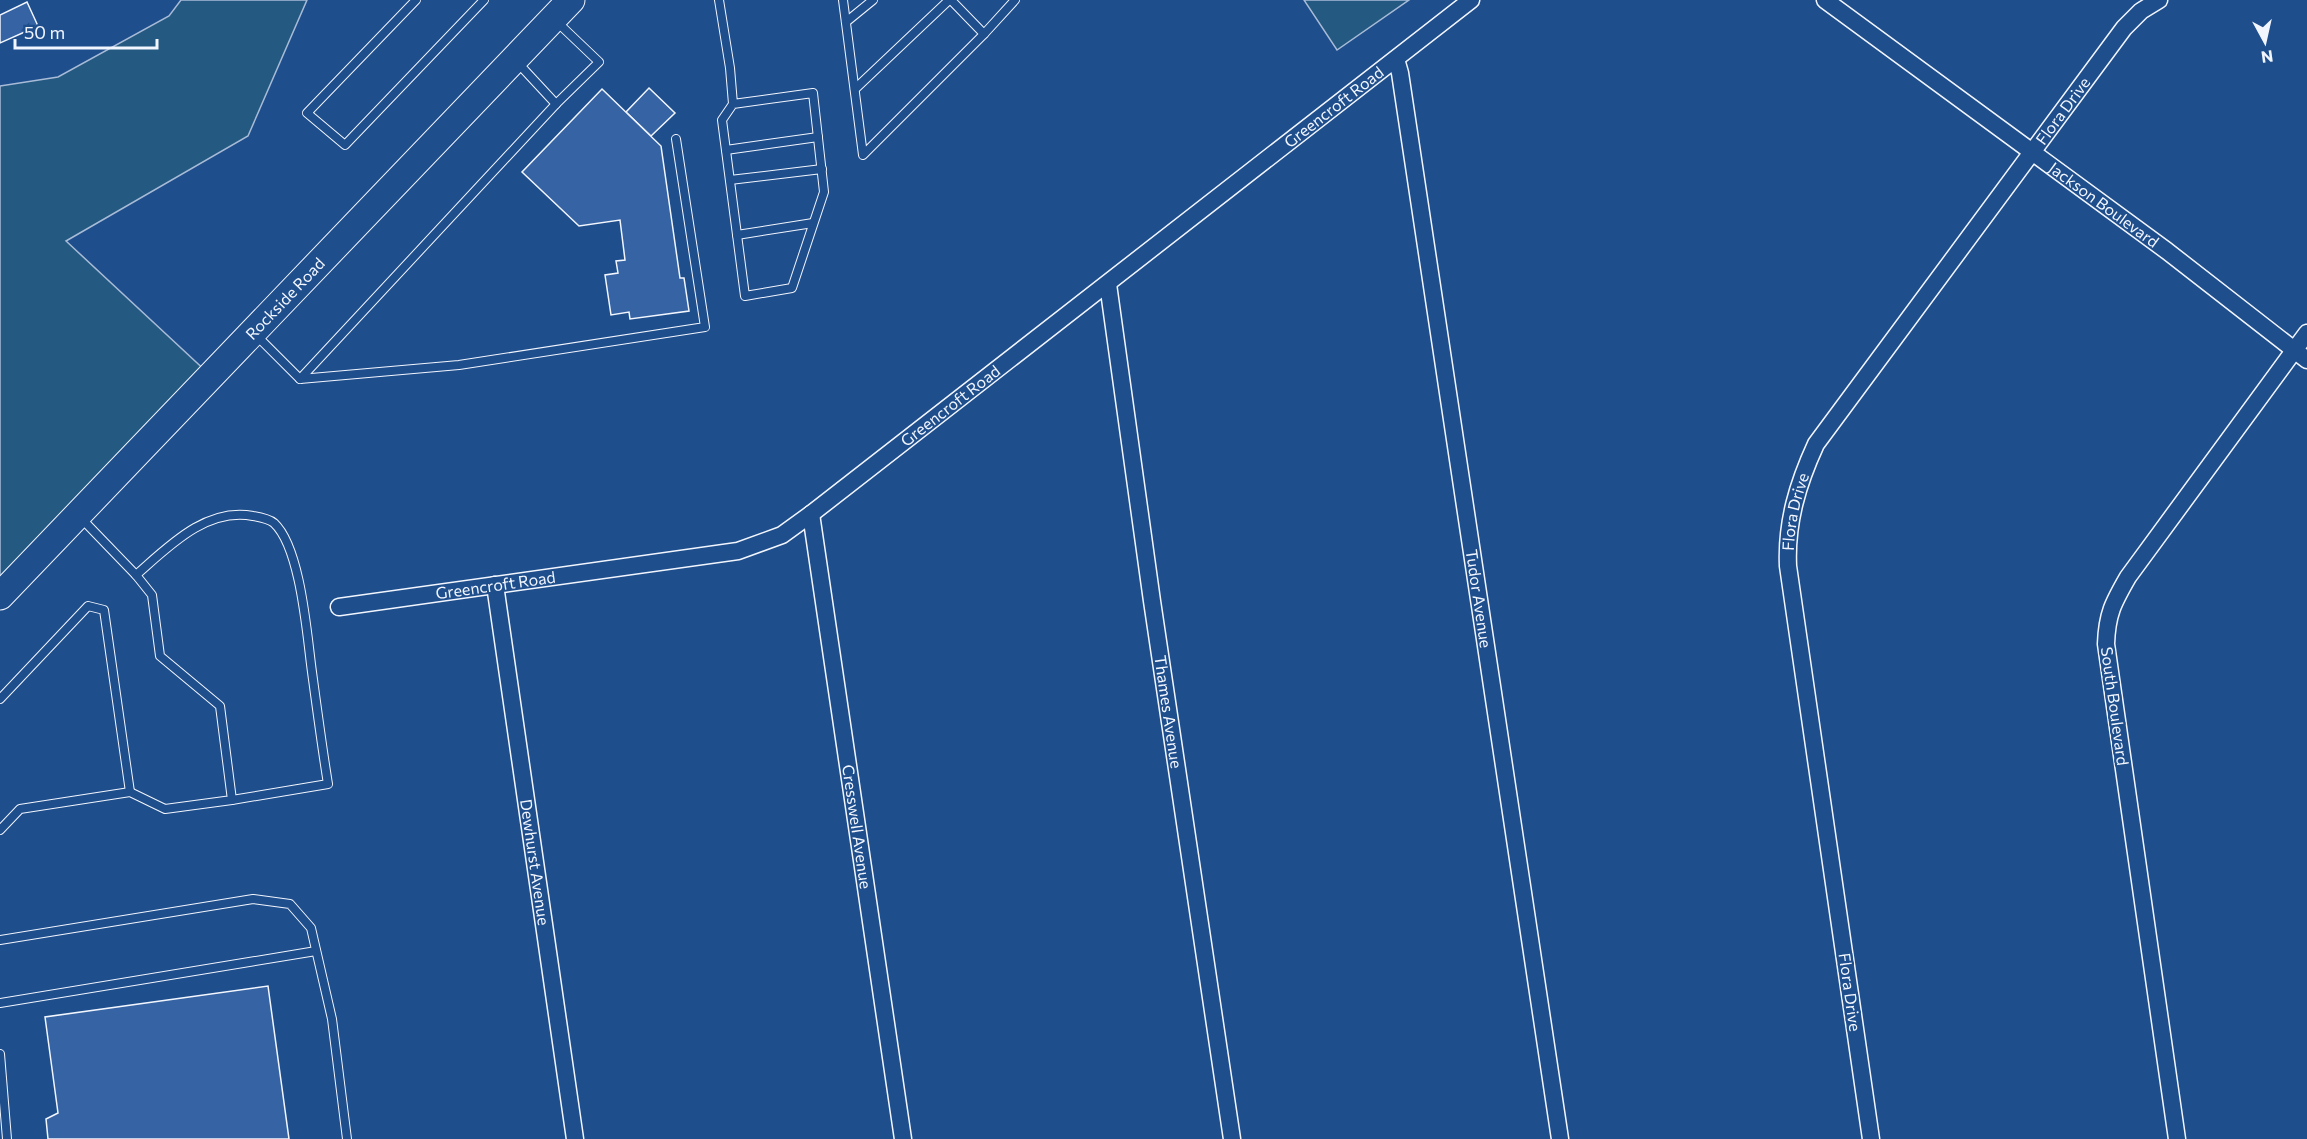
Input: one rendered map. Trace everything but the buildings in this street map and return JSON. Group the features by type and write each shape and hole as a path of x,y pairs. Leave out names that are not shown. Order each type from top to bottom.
{"main road":[{"name":"Rockside Road","path":"0,596 562,9"}],"street":[{"name":"Greencroft Road","path":"339,607 738,551 782,535 1472,0"},
{"name":"Jackson Boulevard","path":"1825,0 2030,153 2167,251 2301,355"},
{"name":"Flora Drive","path":"1871,1139 1788,566 1790,521 1802,474 1816,444 2124,28 2142,11 2159,0"},
{"name":"Tudor Avenue","path":"1395,59 1400,73 1560,1139"},
{"name":"Thames Avenue","path":"1108,284 1152,601 1232,1139"},
{"name":"South Boulevard","path":"2177,1139 2106,644 2107,620 2114,601 2128,577 2301,355 2307,333"},
{"name":"Cresswell Avenue","path":"811,514 903,1139"},
{"name":"Dewhurst Avenue","path":"495,585 575,1139"}],"lane":[{"path":"416,0 307,113 345,145 484,0"},
{"path":"719,0 730,68 733,104 722,120 745,297 792,288 824,192 813,93 733,104"},
{"path":"843,0 863,155 1015,0"},
{"path":"846,22 873,0"},
{"path":"855,89 950,0 984,34"},
{"path":"300,379 556,104 599,62 562,9"},
{"path":"514,60 556,104"},
{"path":"726,150 818,137"},
{"path":"300,379 459,365 705,327 676,139"},
{"path":"730,180 822,169"},
{"path":"737,235 813,223"},
{"path":"252,331 300,379"},
{"path":"77,514 136,575 152,595 160,656 220,705 232,800"},
{"path":"0,830 20,809 130,792 165,809 328,784 300,588 285,541 274,523 244,514 222,516 183,534 136,575"},
{"path":"0,699 88,606 104,610 130,792"},
{"path":"0,940 253,898 290,904 311,928 332,1019 347,1139"},
{"path":"0,1003 316,951"},
{"path":"0,1054 8,1139"}],"shaded area":[{"path":"181,0 307,0 248,136 66,241 210,375 0,585 0,86 58,77 169,16"},
{"path":"1304,0 1409,0 1337,50"}]}
